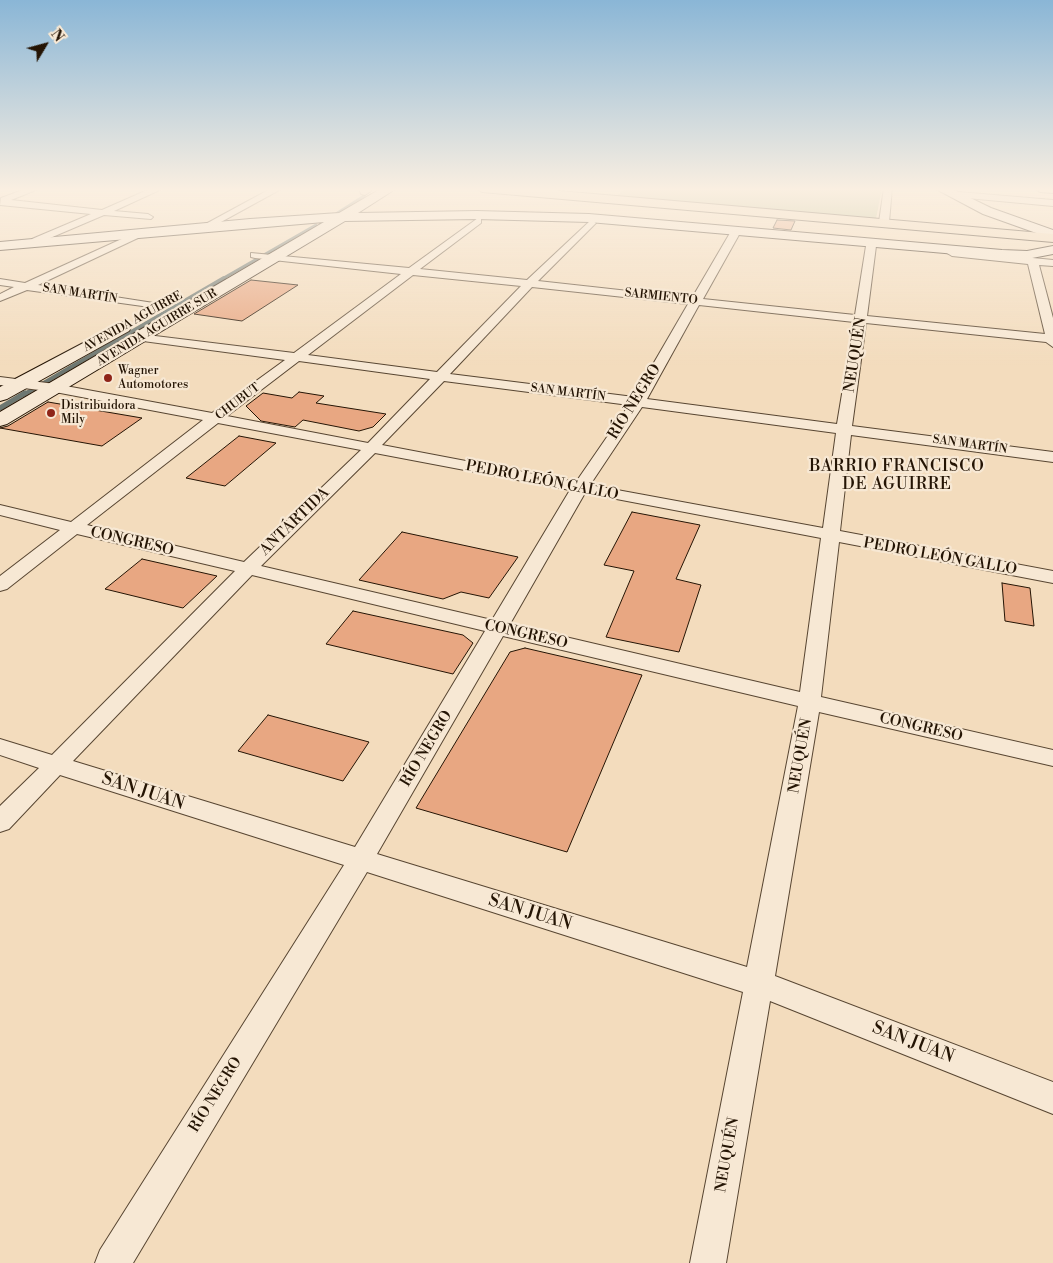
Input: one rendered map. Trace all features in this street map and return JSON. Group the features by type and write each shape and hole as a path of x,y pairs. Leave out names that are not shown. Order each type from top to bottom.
{"main road":[{"path":"0,250 28,247"},
{"name":"AVENIDA AGUIRRE","path":"26,383 160,307 265,256 277,247"},
{"name":"AVENIDA AGUIRRE SUR","path":"0,420 53,387 143,337 265,256 283,247"},
{"path":"929,247 1027,255 1053,250"},
{"path":"0,395 26,383"}],"street":[{"path":"0,298 111,247"},
{"name":"CHUBUT","path":"0,585 215,418 443,247"},
{"name":"ANTÁRTIDA","path":"0,822 247,569 442,376 567,247"},
{"name":"RÍO NEGRO","path":"113,1263 360,861 580,488 638,402 727,247"},
{"name":"NEUQUÉN","path":"708,1263 810,702 844,428 871,247"},
{"path":"881,247 1053,263"},
{"name":"SARMIENTO","path":"265,256 861,318 1053,340"},
{"path":"1033,261 1053,340"},
{"name":"SAN MARTÍN","path":"0,282 160,307"},
{"name":"SAN MARTÍN","path":"143,337 1053,457"},
{"name":"PEDRO LEÓN GALLO","path":"0,374 26,383"},
{"name":"PEDRO LEÓN GALLO","path":"0,381 53,387 1053,578"},
{"name":"CONGRESO","path":"0,510 1053,758"},
{"name":"SAN JUAN","path":"0,747 360,861 760,984 1053,1098"}],"building":[{"path":"251,280 298,285 242,321 194,314"},
{"path":"299,392 324,396 316,403 386,414 373,427 359,431 303,420 295,427 261,421 246,406 263,393 292,398"},
{"path":"48,402 142,418 102,446 0,428 8,426"},
{"path":"239,436 276,443 225,486 186,478"},
{"path":"632,512 700,525 676,579 701,585 679,652 606,637 634,571 604,565"},
{"path":"402,532 518,557 489,598 461,592 443,599 359,580"},
{"path":"142,559 217,576 183,608 105,589"},
{"path":"1002,583 1030,588 1034,626 1005,621"},
{"path":"353,611 463,635 473,643 453,674 326,644"},
{"path":"525,648 642,675 567,852 416,808 510,652"},
{"path":"268,715 369,742 343,781 238,751"}],"waterway":[{"path":"222,279 278,247"},
{"path":"23,395 224,278"},
{"path":"0,408 25,393"}],"place":[{"name":"Wagner Automotores","path":"108,378"},
{"name":"Distribuidora Mily","path":"51,413"}],"district":[{"name":"BARRIO FRANCISCO DE AGUIRRE","path":"897,476"}]}
